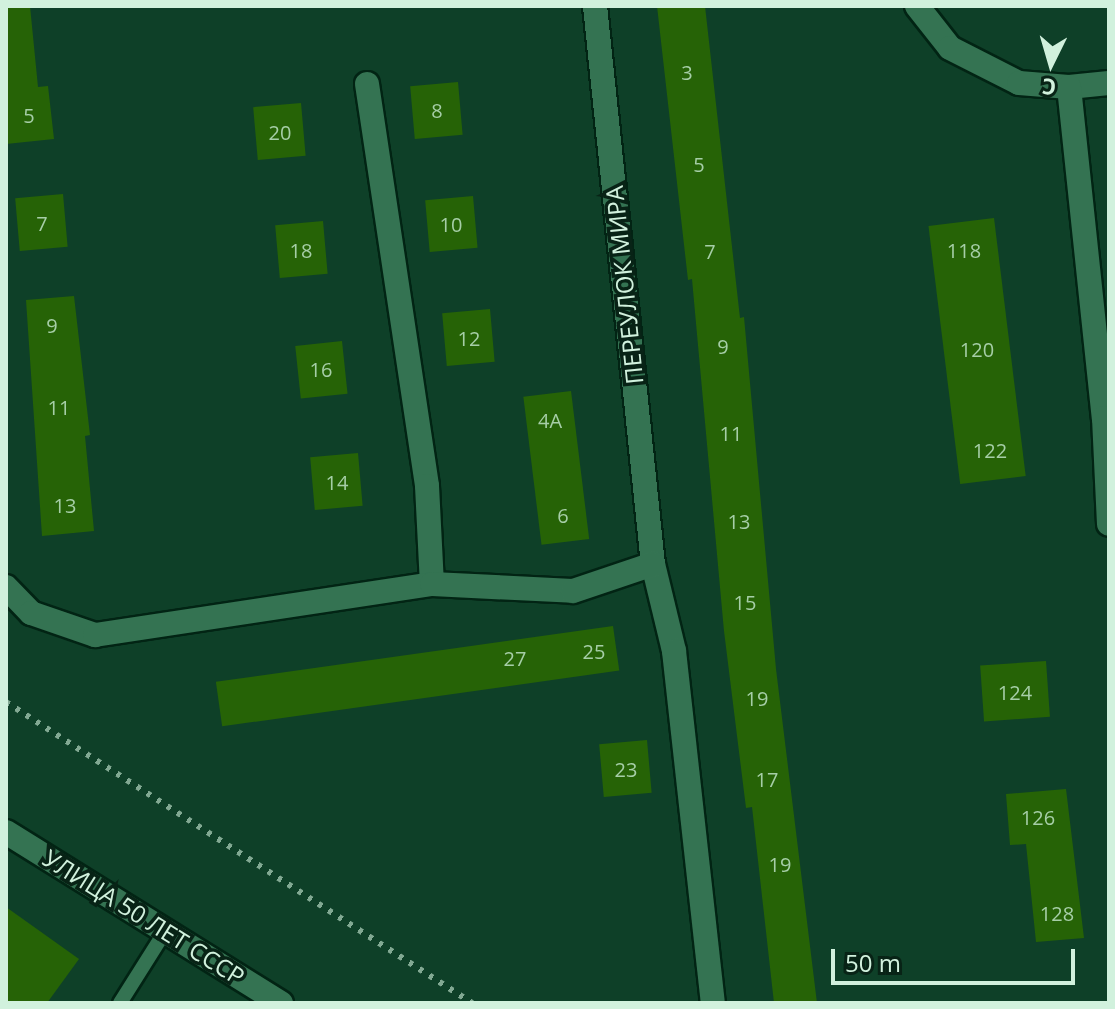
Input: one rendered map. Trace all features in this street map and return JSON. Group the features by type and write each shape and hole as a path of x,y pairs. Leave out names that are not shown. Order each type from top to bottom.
{"street":[{"name":"ПЕРЕУЛОК МИРА","path":"595,6 653,564 674,651 713,1003"},
{"path":"917,6 950,48 1019,83 1069,87 1109,83"},
{"path":"367,84 427,486 432,584"},
{"path":"1069,87 1104,418 1109,524"},
{"path":"6,587 31,613 95,635 432,584 573,591 653,564"},
{"name":"УЛИЦА 50 ЛЕТ СССР","path":"6,832 281,1003"}],"lane":[{"path":"120,1003 166,930"}],"building":[{"path":"6,6 30,6 38,87 48,86 54,139 6,144"},
{"path":"657,6 705,6 740,318 744,317 776,669 817,1003 774,1003 752,807 746,808 724,631 692,279 688,280"},
{"path":"458,82 463,135 415,139 410,86"},
{"path":"301,103 306,156 258,160 253,107"},
{"path":"63,194 68,247 20,251 15,198"},
{"path":"473,196 478,248 430,252 425,200"},
{"path":"994,218 1026,476 960,484 928,226"},
{"path":"323,221 328,274 280,278 275,225"},
{"path":"74,296 90,435 85,436 94,531 42,536 26,300"},
{"path":"490,309 495,362 447,366 442,313"},
{"path":"342,341 348,394 301,399 295,346"},
{"path":"571,391 589,539 542,545 523,397"},
{"path":"358,453 363,506 315,510 310,457"},
{"path":"613,626 619,671 222,726 216,682"},
{"path":"1046,661 1050,717 984,721 980,666"},
{"path":"647,740 652,793 604,797 599,744"},
{"path":"1066,789 1084,938 1036,942 1026,844 1010,845 1006,794"},
{"path":"6,907 79,959 47,1003 6,1003"}],"railway":[{"path":"6,702 472,1003"}]}
